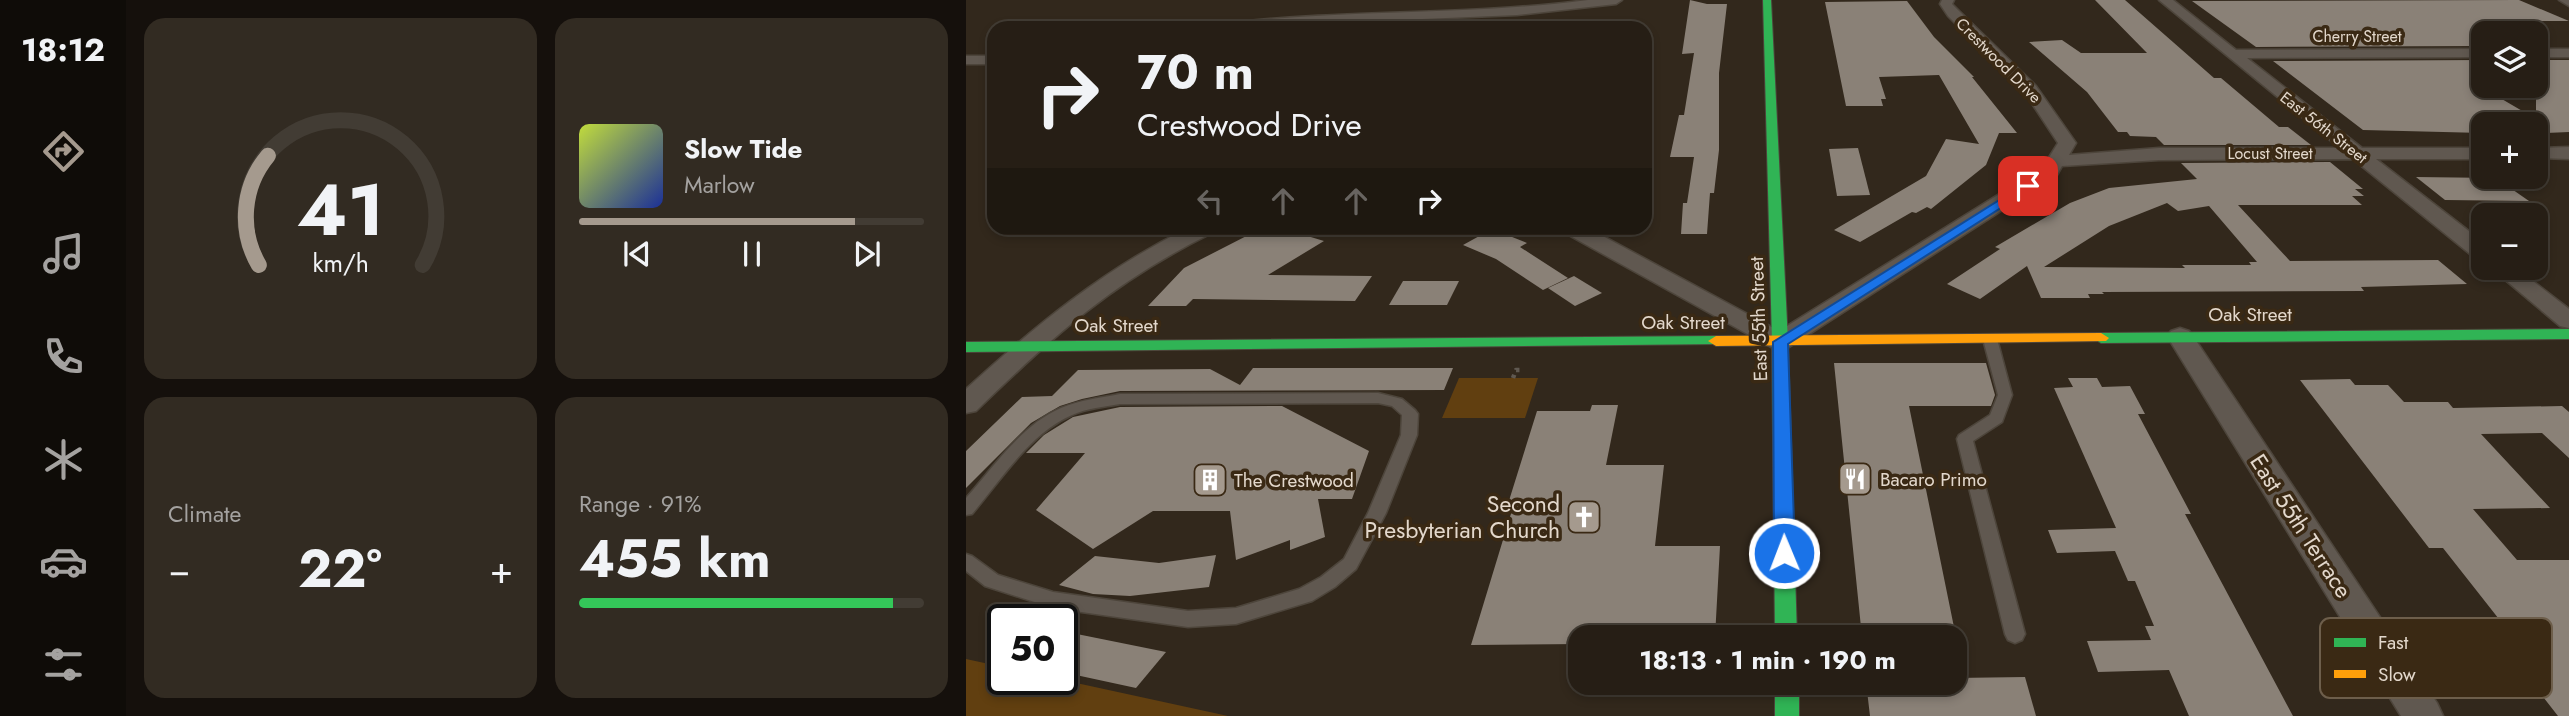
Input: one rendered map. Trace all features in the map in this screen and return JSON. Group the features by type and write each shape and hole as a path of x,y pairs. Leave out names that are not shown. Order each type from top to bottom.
{"street":[{"path":"1420,0 1434,21"},
{"path":"1285,21 1322,17 1516,12 1616,0"},
{"name":"East 55th Street","path":"1767,0 1780,342 1786,625"},
{"name":"Crestwood Drive","path":"1948,0 1946,4 1953,13 2005,62 2043,104 2063,135"},
{"name":"East 56th Street","path":"2165,0 2471,243"},
{"path":"1488,21 1516,12"},
{"name":"Cherry Street","path":"2232,54 2471,53"},
{"path":"2548,53 2569,53"},
{"path":"966,60 987,60"},
{"path":"1586,235 1780,342 2050,171 2067,143 2063,135"},
{"path":"2063,135 2084,146 2120,156"},
{"name":"Locust Street","path":"2057,162 2120,156 2471,153"},
{"path":"2548,153 2569,153"},
{"path":"966,404 1095,291 1155,253 1190,235"},
{"path":"2517,280 2569,321"},
{"name":"Oak Street","path":"966,347 2569,334"},
{"name":"East 55th Terrace","path":"2180,336 2360,618"},
{"path":"1787,695 1787,716"},
{"name":"East 55th Terrace","path":"2411,698 2423,716"}],"lane":[{"path":"1990,339 2005,395 1997,418 1965,439 2015,634"},
{"path":"966,509 1039,430 1058,416 1079,407 1120,399 1378,398 1397,402 1410,414 1409,435 1377,513 1350,564 1328,582 1305,595 1236,616 1188,619 1053,600 992,581 966,561"}],"path":[{"path":"1513,378 1516,370 1520,370"}],"shaded area":[{"path":"1459,378 1538,378 1525,418 1442,418"},
{"path":"966,659 987,664 987,695 1078,695 1078,683 1228,716 966,716"}],"building":[{"path":"1690,0 1707,4 1727,4 1719,73 1719,150 1714,193 1710,193 1707,234 1681,234 1683,203 1687,203 1694,157 1670,157 1679,115 1684,115 1694,53 1682,54"},
{"path":"2095,0 2125,0 2214,78 2221,78 2279,127 2288,127 2311,145 2164,145 2156,137 2130,136 2127,132 2118,132 2087,92 2029,42 2062,40 2081,53 2147,53"},
{"path":"2519,0 2569,21 2471,21 2471,46 2256,47 2192,1"},
{"path":"1907,1 1934,37 1974,77 2017,133 1999,133 1986,165 1931,209 1927,207 1916,213 1912,212 1860,242 1834,230 1926,176 1946,139 1979,144 1939,75 1879,77 1886,99 1881,99 1883,106 1846,106 1825,2"},
{"path":"2471,60 2471,98 2500,98 2524,112 2471,112 2471,133 2363,130 2273,61"},
{"path":"2548,60 2569,60 2569,132 2548,133 2548,112 2536,112 2536,98 2548,98"},
{"path":"1858,148 1870,195 1837,196 1829,149"},
{"path":"2330,162 2363,189 2355,189 2364,196 2352,196 2362,205 2238,205 2290,261 2438,260 2467,284 2361,287 2364,291 2102,292 2104,294 2088,294 2090,298 2041,298 2027,266 1980,299 1947,284 2000,249 1995,247 2070,203 2109,188 2197,179 2181,163","holes":["2167,203 2178,211 2209,206 2257,262 2249,262 2251,265 2182,265 2185,268 2044,267 2109,226"]},
{"path":"2416,177 2471,178 2471,189 2512,189 2529,201 2445,200"},
{"path":"1248,235 1304,235 1324,241 1268,275 1372,276 1355,301 1193,299 1186,306 1148,306 1184,268"},
{"path":"1481,235 1507,235 1527,243 1520,247 1568,278 1543,290 1496,259 1463,245"},
{"path":"1574,276 1602,293 1575,306 1548,288"},
{"path":"1403,281 1459,281 1447,305 1389,305"},
{"path":"1834,363 1986,363 1995,395 1991,406 1909,406 1954,625 1861,625"},
{"path":"1253,368 1453,368 1444,390 1120,391 1082,399 1060,406 1031,423 966,488 966,451 1022,397 1052,396 1078,370 1210,369 1240,385"},
{"path":"2068,378 2097,378 2102,387 2130,386 2145,414 2138,414 2191,514 2185,514 2293,716 2189,716 2169,670 2098,672 2087,641 2151,640 2145,626 2154,626 2135,581 2128,581 2115,551 2057,553 2048,530 2116,528 2054,388 2073,387"},
{"path":"2350,379 2355,385 2388,385 2404,402 2448,402 2453,408 2562,406 2569,412 2569,458 2542,433 2481,434 2550,508 2473,509 2517,560 2569,560 2569,716 2558,716 2544,698 2552,698 2552,618 2498,618 2443,548 2429,548 2300,380"},
{"name":"Second Presbyterian Church","path":"1592,405 1618,405 1606,465 1664,465 1655,546 1720,546 1716,625 1568,625 1568,644 1471,645 1513,507 1507,507 1537,411 1590,411"},
{"name":"The Crestwood","path":"1282,406 1369,451 1352,499 1318,499 1325,537 1290,550 1290,540 1236,560 1230,511 1153,511 1093,549 1036,510 1085,453 1026,453 1044,435 1073,417 1120,407"},
{"path":"1216,555 1209,587 1130,596 1093,594 1059,585 1095,556 1159,563"},
{"path":"1078,634 1166,652 1136,688 1078,675"},
{"path":"2025,677 2036,716 1870,716 1868,695 1967,695 1967,678"}],"traffic: fast":[{"path":"1767,0 1780,342 1786,625"},
{"path":"2101,338 2569,334"},
{"path":"966,347 1716,341"},
{"path":"1787,695 1787,716"}],"traffic: slow":[{"path":"1716,341 2101,338"}],"place":[{"name":"Bacaro Primo","path":"1855,479"},
{"name":"The Crestwood","path":"1210,480"},
{"name":"Second Presbyterian Church","path":"1584,517"}],"route":[{"path":"1784,553 1780,342 2028,186"}]}
